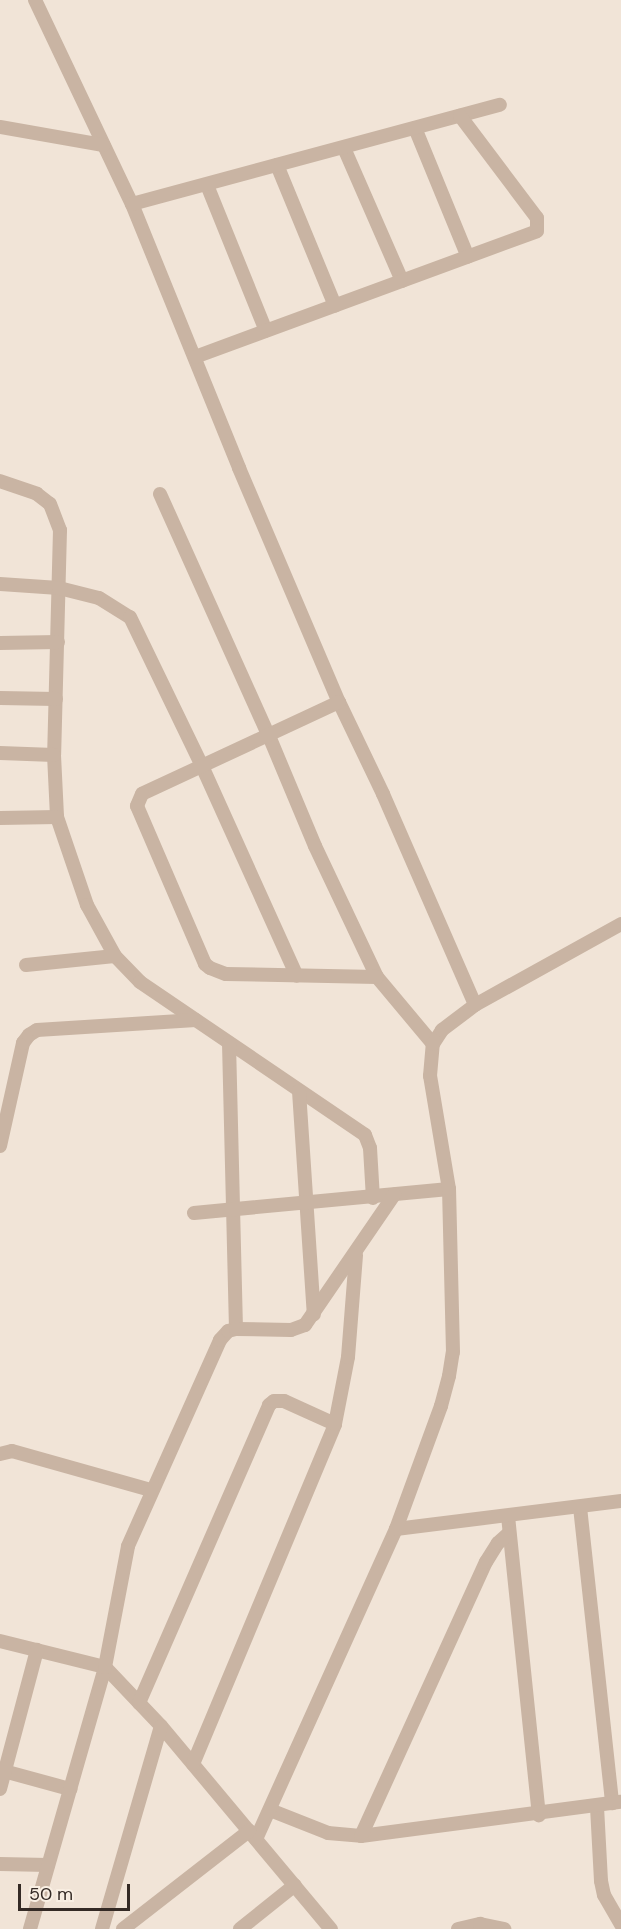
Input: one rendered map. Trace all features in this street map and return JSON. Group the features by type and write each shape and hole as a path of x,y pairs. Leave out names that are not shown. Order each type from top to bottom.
{"street":[{"path":"35,0 132,204 339,702 383,794 475,1005"},
{"path":"132,204 500,105"},
{"path":"195,357 534,233 539,223 460,116"},
{"path":"0,127 103,145"},
{"path":"415,128 468,257"},
{"path":"344,148 402,282"},
{"path":"277,165 335,306"},
{"path":"207,185 266,331"},
{"path":"0,481 36,494 50,504 60,530 54,755 57,816 87,905 115,956 140,982 365,1135 370,1148 374,1198"},
{"path":"160,494 269,736 315,846 377,976 433,1044"},
{"path":"0,584 59,588 99,598 122,610 136,625 297,976"},
{"path":"0,644 58,642"},
{"path":"0,698 56,699"},
{"path":"339,702 142,794 137,806 205,964 226,974 377,976"},
{"path":"0,753 54,755"},
{"path":"0,818 57,816"},
{"path":"123,1929 253,1835 270,1810 396,1529 441,1406 453,1352 444,1189 430,1076 433,1044 442,1030 475,1005 621,924"},
{"path":"26,965 115,956"},
{"path":"0,1146 23,1043 29,1035 37,1030 196,1020"},
{"path":"229,1043 236,1329"},
{"path":"299,1091 314,1314"},
{"path":"194,1214 374,1198 444,1189"},
{"path":"30,1929 105,1667 128,1546 151,1490 220,1340 228,1331 236,1329 297,1330 305,1325 393,1196"},
{"path":"193,1764 335,1424 348,1357 356,1253"},
{"path":"139,1703 269,1405 274,1401 284,1401 335,1424"},
{"path":"0,1454 12,1451 151,1490"},
{"path":"396,1529 621,1501"},
{"path":"270,1810 328,1833 362,1836 539,1815 617,1803 580,1507"},
{"path":"508,1516 539,1815"},
{"path":"362,1836 486,1562 498,1543 510,1533"},
{"path":"0,1641 105,1667 161,1726 331,1929"},
{"path":"0,1789 2,1771 37,1650"},
{"path":"102,1929 161,1726"},
{"path":"2,1771 70,1789"},
{"path":"597,1807 601,1881 604,1895 621,1924"},
{"path":"0,1863 48,1865"},
{"path":"240,1929 295,1885"},
{"path":"458,1929 480,1924 504,1929"}]}
